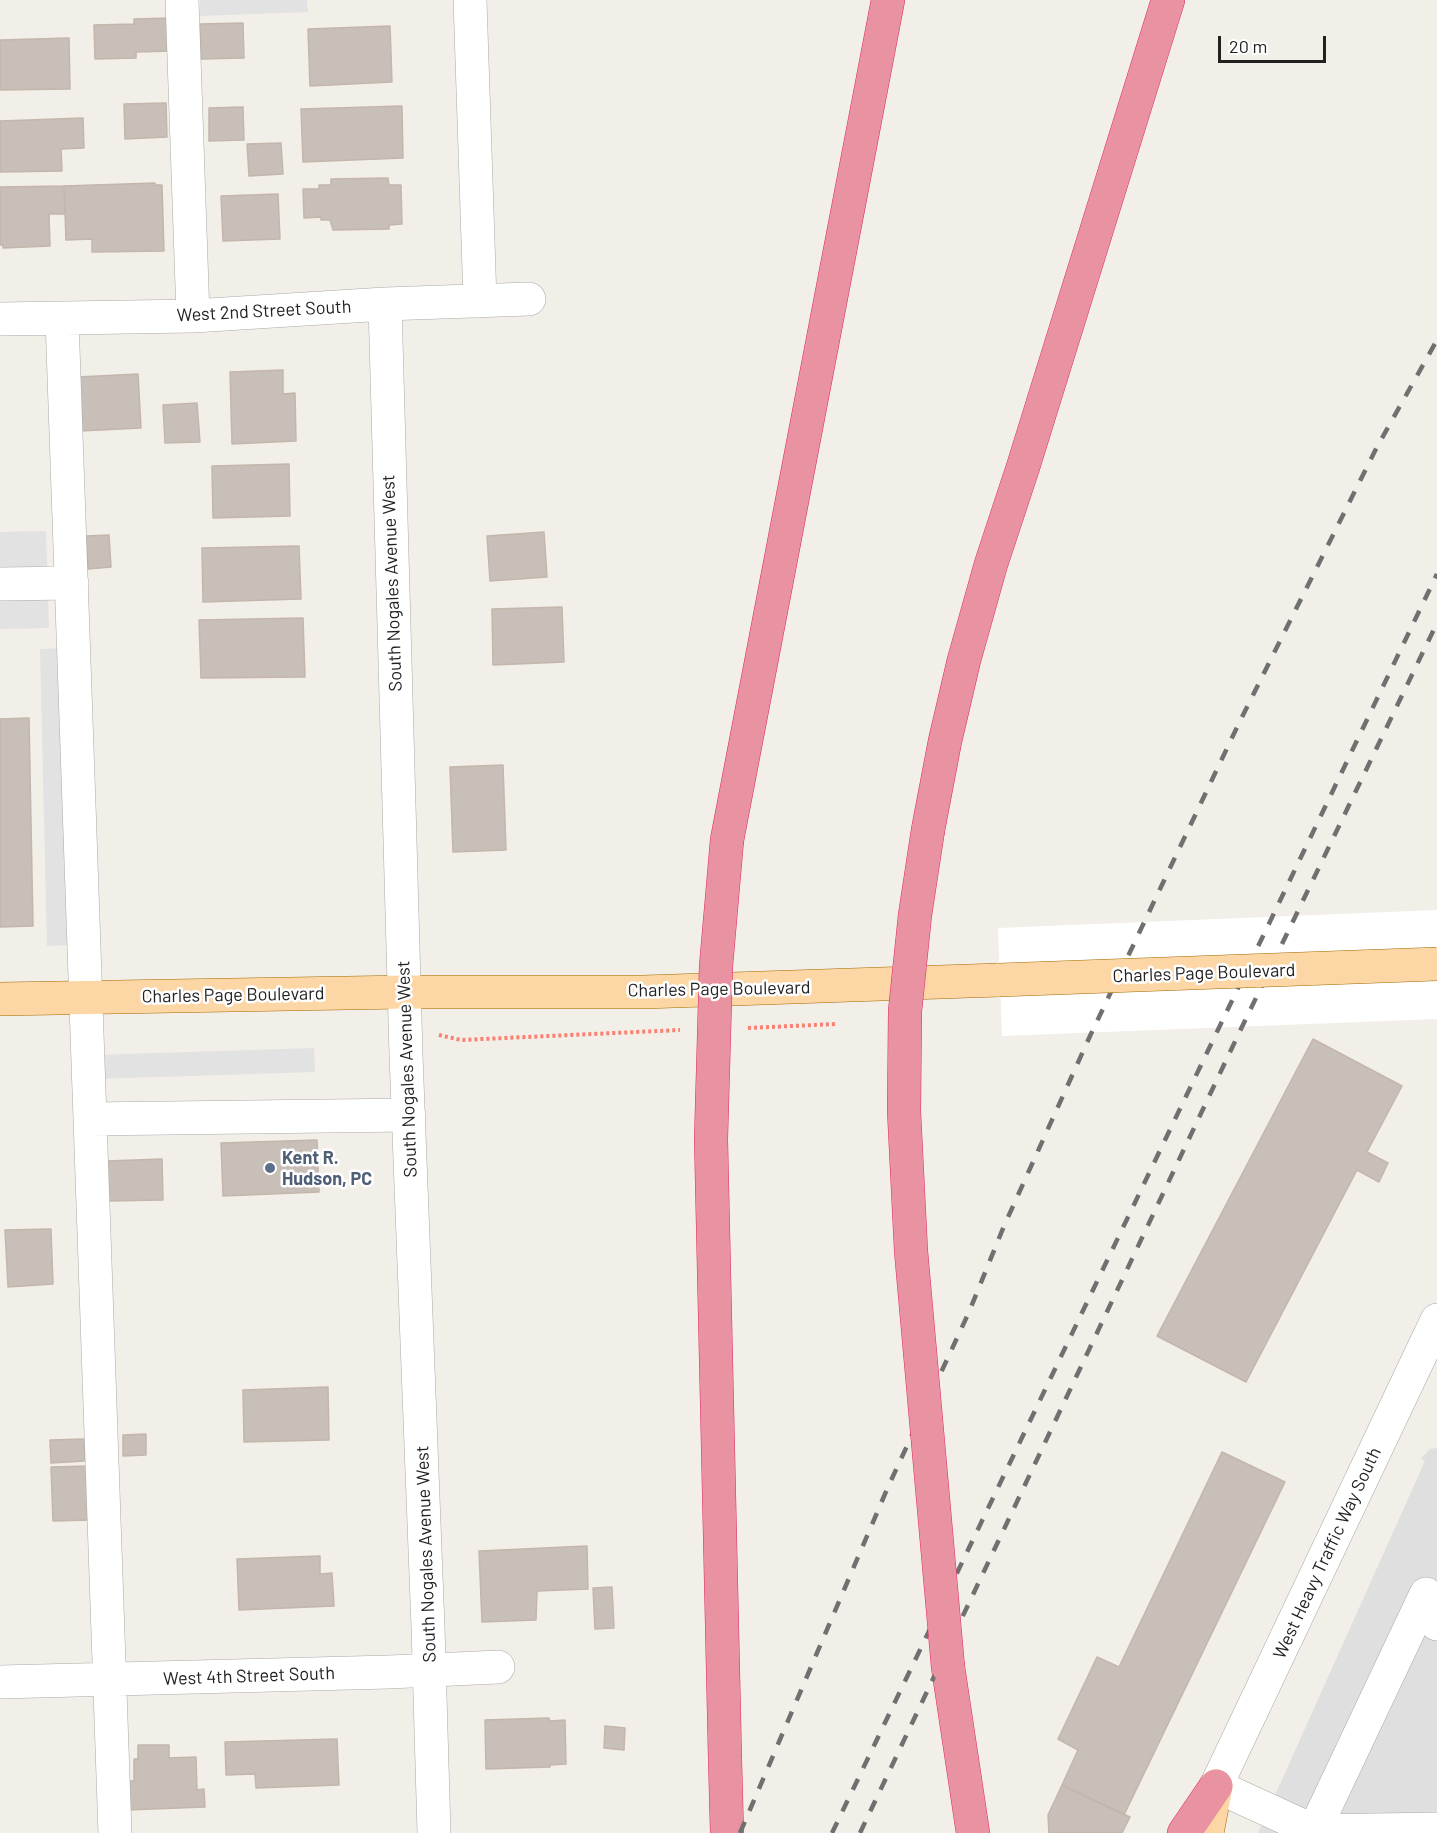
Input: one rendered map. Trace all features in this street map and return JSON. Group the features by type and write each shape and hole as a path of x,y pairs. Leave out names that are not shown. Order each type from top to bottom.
{"highway":[{"path":"727,1833 711,1139 716,966 727,840 888,0"},
{"path":"962,1833 912,1263 904,1111 905,1011 915,915 945,741 964,660 991,564 1168,0"},
{"path":"948,1667 974,1833"},
{"path":"1184,1833 1216,1786"}],"main road":[{"name":"Charles Page Boulevard","path":"0,999 405,992 645,992 1437,964"},
{"path":"1207,1833 1216,1786"}],"street":[{"path":"182,0 194,316"},
{"path":"470,0 480,301"},
{"name":"West 2nd Street South","path":"0,319 194,316 385,304 529,299"},
{"name":"South Nogales Avenue West","path":"385,304 405,992 434,1833"},
{"path":"62,319 115,1833"},
{"path":"0,584 72,582"},
{"path":"90,1119 409,1115"},
{"name":"West Heavy Traffic Way South","path":"1216,1786 1437,1320"},
{"path":"1314,1831 1426,1594 1437,1624"},
{"name":"West 4th Street South","path":"0,1682 498,1667"},
{"path":"1216,1786 1314,1831 1437,1829"}],"shaded area":[{"path":"200,0 307,0 308,12 200,16"},
{"path":"46,531 49,628 0,629 0,532"},
{"path":"65,648 72,945 47,946 40,649"},
{"path":"314,1048 315,1072 95,1079 94,1055"},
{"path":"1437,1448 1437,1833 1258,1833 1425,1461 1421,1458 1430,1449"}],"pier":[{"path":"1437,910 1437,1019 1002,1036 998,928"}],"building":[{"path":"171,18 172,51 136,52 136,58 95,59 94,25 134,24 134,19"},
{"path":"243,23 244,58 201,59 200,24"},
{"path":"390,26 392,82 310,86 308,29"},
{"path":"69,38 70,89 0,90 0,40"},
{"path":"166,103 167,137 125,139 124,104"},
{"path":"402,106 403,158 303,162 301,109"},
{"path":"243,107 244,140 209,141 209,108"},
{"path":"83,118 84,148 61,149 62,171 0,172 0,121"},
{"path":"281,143 283,174 249,176 247,144"},
{"path":"388,178 389,185 401,185 402,224 389,225 389,229 333,230 330,220 321,220 321,217 304,218 303,189 319,189 319,185 331,185 331,179"},
{"path":"155,183 155,185 162,185 164,251 92,252 92,239 66,240 64,186"},
{"path":"64,186 65,214 49,214 50,246 3,248 3,245 0,245 0,187"},
{"path":"278,194 280,239 223,241 221,196"},
{"path":"283,370 283,394 295,393 296,441 232,444 230,372"},
{"path":"138,374 141,428 80,431 78,377"},
{"path":"197,403 200,442 165,443 163,405"},
{"path":"289,464 290,516 213,518 212,466"},
{"path":"544,532 547,577 490,581 487,536"},
{"path":"109,535 111,567 88,569 86,536"},
{"path":"299,546 301,599 203,602 202,548"},
{"path":"562,607 564,662 493,665 492,609"},
{"path":"303,618 305,677 201,678 199,620"},
{"path":"29,718 33,926 0,927 0,719"},
{"path":"503,765 506,850 453,852 450,767"},
{"path":"1313,1039 1402,1086 1367,1152 1388,1163 1379,1182 1357,1170 1246,1382 1157,1336"},
{"name":"Kent R. Hudson, PC","path":"317,1140 319,1192 223,1196 221,1143"},
{"path":"162,1159 163,1200 109,1201 107,1161"},
{"path":"51,1229 53,1284 8,1287 5,1230"},
{"path":"328,1387 329,1440 244,1442 243,1390"},
{"path":"146,1434 146,1455 123,1456 123,1435"},
{"path":"84,1439 85,1461 51,1463 50,1440"},
{"path":"1222,1452 1285,1482 1124,1815 1062,1785 1078,1750 1058,1739 1097,1657 1119,1667"},
{"path":"90,1466 91,1520 53,1521 51,1467"},
{"path":"587,1546 588,1589 537,1591 536,1620 482,1622 479,1551"},
{"path":"320,1556 320,1574 332,1573 334,1606 239,1610 237,1559"},
{"path":"612,1587 614,1628 595,1629 593,1588"},
{"path":"549,1718 550,1721 565,1720 566,1764 550,1765 550,1767 486,1769 485,1720"},
{"path":"605,1726 625,1728 624,1750 604,1748"},
{"path":"337,1739 339,1785 256,1788 255,1774 226,1775 225,1742"},
{"path":"138,1745 169,1745 169,1758 196,1757 197,1790 204,1789 205,1807 127,1810 126,1781 134,1781 134,1759 138,1759"},
{"path":"1062,1785 1130,1817 1122,1833 1049,1833 1048,1815"}],"railway":[{"path":"740,1833 888,1487 969,1312 1004,1226 1090,1036 1240,721 1377,447 1437,340"},
{"path":"832,1833 1437,574"},
{"path":"860,1833 1240,1031 1437,623"}],"place":[{"name":"Kent R. Hudson, PC","path":"270,1168"}]}
